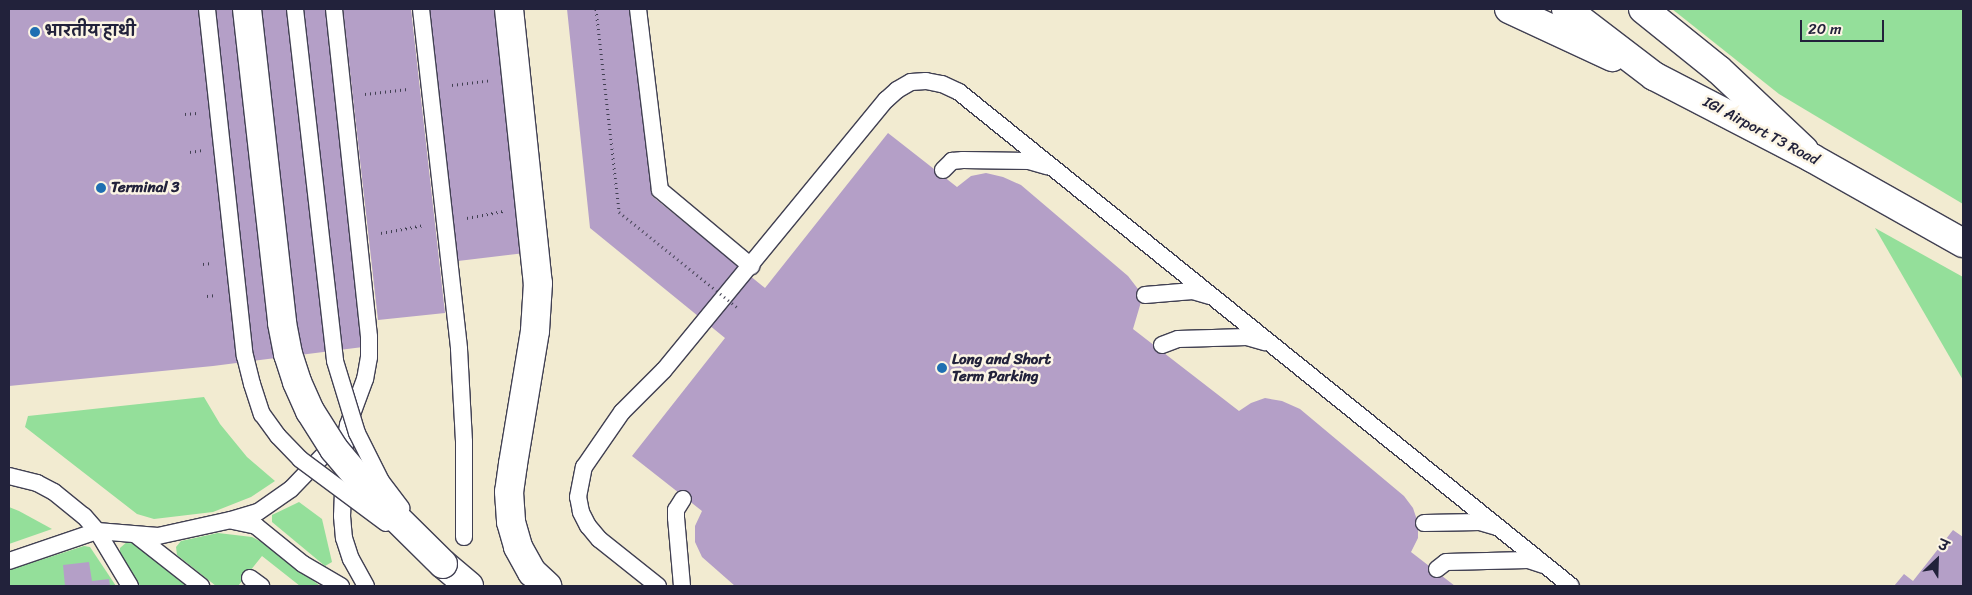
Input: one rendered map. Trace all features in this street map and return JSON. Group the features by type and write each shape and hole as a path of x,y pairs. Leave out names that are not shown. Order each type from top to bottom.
{"main road":[{"path":"247,9 282,323 288,354 297,382 310,411 334,449 371,493 443,564 470,586"},
{"path":"509,9 538,283 535,331 510,483 511,522 518,547 532,572 547,586"},
{"path":"1509,9 1654,76"},
{"name":"IGI Airport T3 Road","path":"1566,9 1654,76 1812,158 1963,243"},
{"path":"1643,9 1719,70 1812,158"}],"lane":[{"path":"207,9 245,356 262,414 278,436 300,460 443,564"},
{"path":"296,9 335,361 342,389 357,433 381,481 443,564"},
{"path":"334,9 369,337 369,357 365,379 348,425 345,442 342,516 344,538 351,559 366,586"},
{"path":"421,9 459,349 464,442 464,536"},
{"path":"638,9 660,190 751,266"},
{"path":"658,586 599,539 588,526 581,512 578,496 584,467 622,412 664,370 886,100 897,90 911,82 926,81 942,84 959,92 1571,586"},
{"path":"943,170 952,161 963,160 1029,161 1057,171"},
{"path":"1145,295 1193,291 1217,300"},
{"path":"1162,345 1178,339 1247,337 1275,347"},
{"path":"9,561 97,531 158,536 258,512 291,489 339,439 348,425"},
{"path":"9,476 37,483 54,492 84,516 97,531 130,586"},
{"path":"682,586 676,510 683,499"},
{"path":"231,520 256,526 303,564 341,586"},
{"path":"1424,523 1480,522 1503,530"},
{"path":"136,535 201,586"},
{"path":"1437,569 1442,563 1528,560 1548,567"}],"path":[{"path":"596,9 619,212 739,308"}],"green space":[{"path":"1672,9 1963,9 1963,204 1779,94"},
{"path":"1875,228 1963,277 1963,380"},
{"path":"204,397 220,424 247,457 275,481 251,497 213,512 154,519 137,514 25,427 28,416"},
{"path":"299,502 322,519 332,562 325,566 272,522 272,515"},
{"path":"9,507 19,511 52,529 9,544"},
{"path":"218,533 252,537 269,546 320,586 300,586 262,556 238,586 216,586 177,555 176,547 181,541"},
{"path":"128,541 135,543 190,586 140,586 120,554 120,548"},
{"path":"84,546 90,547 116,586 9,586 9,570"}],"building":[{"path":"9,9 327,9 363,347 213,366 9,386"},
{"path":"343,9 411,9 445,313 378,320"},
{"path":"429,9 509,9 525,253 458,261"},
{"name":"Long and Short Term Parking","path":"567,9 629,9 652,196 765,288 888,133 957,187 971,176 986,173 1003,177 1021,185 1128,276 1138,289 1141,302 1133,329 1239,411 1251,403 1265,398 1282,401 1300,409 1404,496 1413,508 1418,523 1418,538 1411,552 1455,586 735,586 702,557 695,542 695,526 702,511 632,456 725,338 590,228"},
{"path":"1953,530 1963,537 1963,586 1894,586 1904,574 1913,581"},
{"path":"89,562 92,581 109,579 110,586 65,586 63,565"}],"place":[{"name":"भारतीय हाथी","path":"35,32"},
{"name":"Terminal 3","path":"101,188"},
{"name":"Long and Short Term Parking","path":"942,368"}]}
